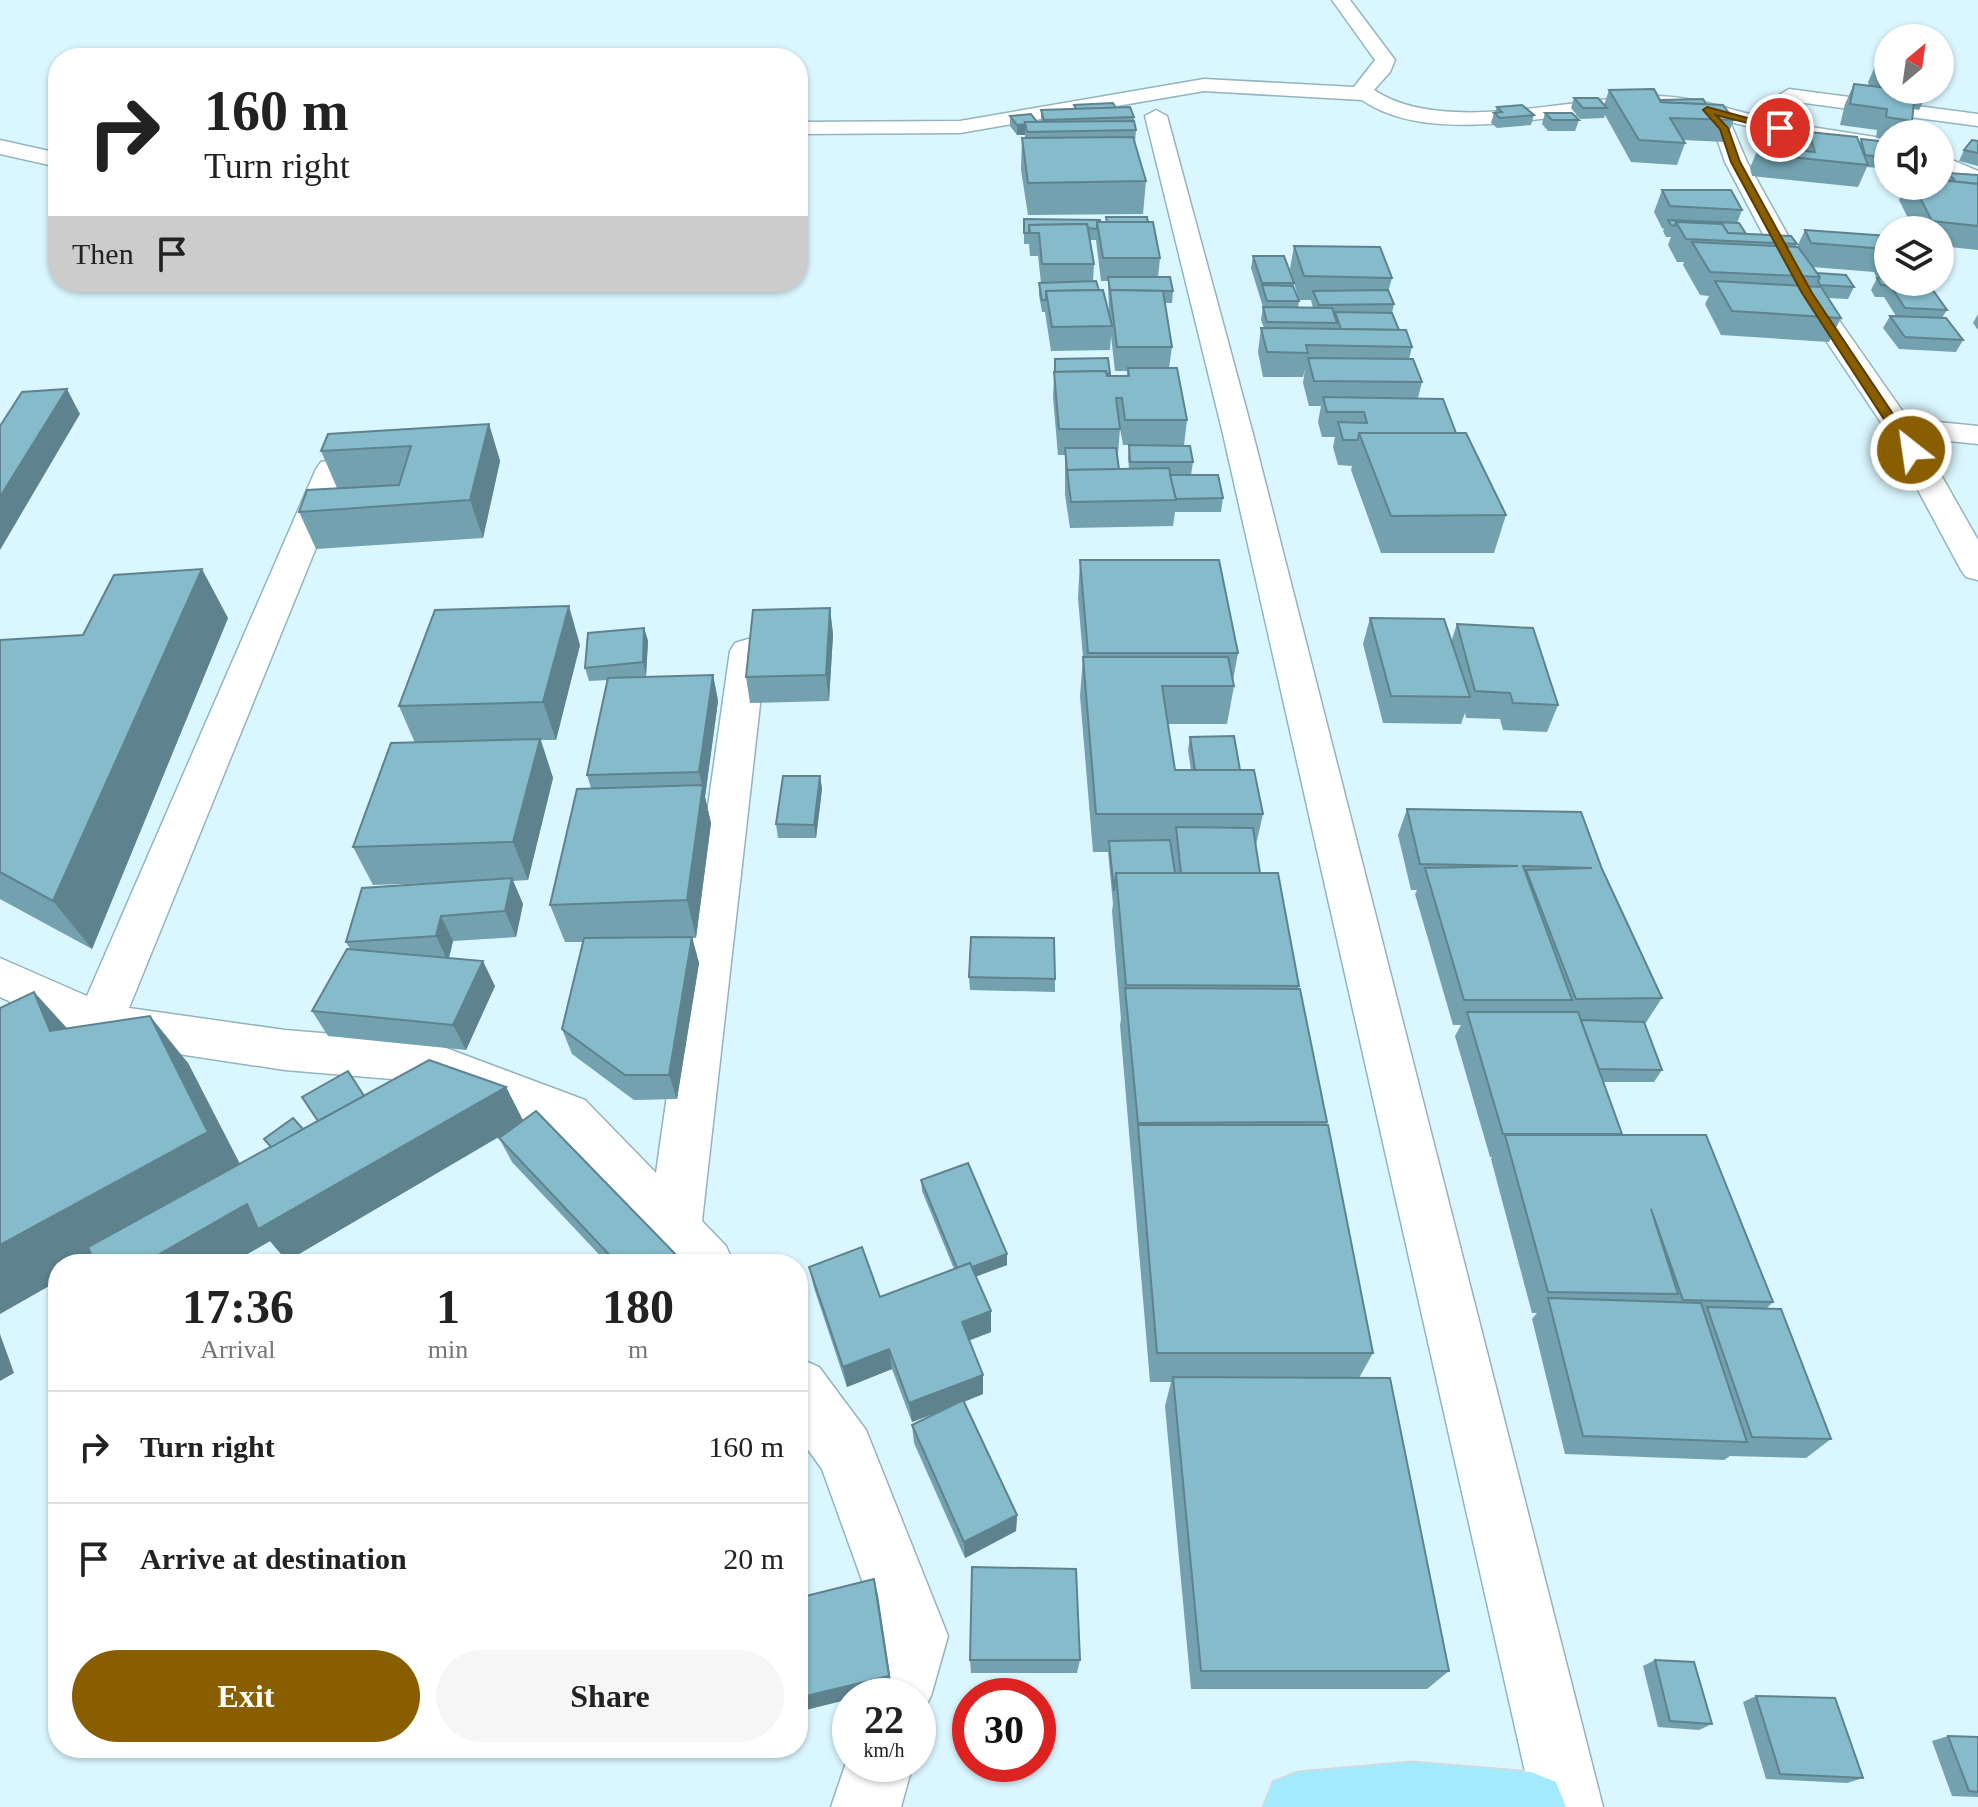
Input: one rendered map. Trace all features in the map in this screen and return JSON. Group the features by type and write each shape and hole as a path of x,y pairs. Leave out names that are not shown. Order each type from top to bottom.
{"highway":[{"path":"1298,1807 1411,1797 1531,1807"}],"street":[{"path":"1341,0 1385,60 1383,68 1362,91 1382,106 1429,117 1648,103 1684,104 1780,128 1874,144"},
{"path":"808,128 960,127 1204,85 1365,94"},
{"path":"1780,128 1789,95 1978,120"},
{"path":"1707,110 1724,128 1736,162 1807,293 1899,427 1978,570"},
{"path":"1156,116 1238,434 1568,1807"},
{"path":"0,147 48,158"},
{"path":"1954,169 1978,180"},
{"path":"1899,427 1978,435"},
{"path":"99,1023 332,469"},
{"path":"675,1227 748,651"},
{"path":"0,976 99,1023 285,1050 430,1062 567,1115 698,1254"},
{"path":"808,1401 845,1451 915,1636 903,1678"},
{"path":"866,1807 874,1782"}],"building":[{"path":"1854,84 1874,86 1874,104 1914,104 1912,120 1886,117 1887,109 1850,104"},
{"path":"1654,89 1661,102 1723,105 1734,120 1670,118 1685,143 1639,140 1609,90"},
{"path":"1574,98 1598,98 1607,108 1583,108"},
{"path":"1703,99 1706,104 1660,100"},
{"path":"1113,103 1116,108 1076,109 1074,105"},
{"path":"1522,105 1534,115 1500,118 1494,113 1502,112 1497,107"},
{"path":"1130,107 1134,117 1044,120 1041,110"},
{"path":"1545,113 1572,113 1579,120 1552,120"},
{"path":"1031,114 1037,122 1017,125 1010,116"},
{"path":"1134,121 1136,130 1027,132 1025,122"},
{"path":"1809,132 1857,137 1868,165 1761,154 1759,146 1815,152"},
{"path":"1133,137 1146,181 1028,183 1022,138"},
{"path":"1861,139 1874,140 1874,156 1865,155"},
{"path":"1972,140 1978,141 1978,153 1964,150"},
{"path":"1954,173 1978,175 1978,184 1956,182"},
{"path":"1954,181 1978,184 1978,226 1954,223 1954,216 1929,216 1921,200 1954,200"},
{"path":"1662,190 1731,190 1742,210 1670,206"},
{"path":"1106,217 1147,217 1148,222 1107,222"},
{"path":"1024,219 1100,222 1097,222 1097,229 1088,228 1087,224 1029,225 1029,233 1024,233"},
{"path":"1668,220 1739,223 1746,234 1728,233 1722,224 1676,222 1675,226"},
{"path":"1097,222 1153,222 1160,258 1103,258"},
{"path":"1676,222 1722,224 1728,233 1791,236 1797,244 1686,239"},
{"path":"1087,224 1094,264 1042,264 1039,233 1030,233 1029,225"},
{"path":"1805,230 1874,235 1874,248 1811,243"},
{"path":"1692,242 1798,247 1820,277 1710,272"},
{"path":"1294,246 1380,247 1392,278 1304,276"},
{"path":"1253,256 1284,256 1294,283 1262,283"},
{"path":"1817,273 1846,275 1854,287 1820,285"},
{"path":"1108,277 1170,277 1173,291 1110,291"},
{"path":"1096,281 1099,290 1046,291 1046,300 1042,300 1039,283"},
{"path":"1715,281 1821,287 1841,318 1732,311"},
{"path":"1262,285 1293,286 1299,301 1267,301"},
{"path":"1103,290 1112,326 1052,327 1046,291"},
{"path":"1110,290 1163,291 1172,347 1117,347"},
{"path":"1388,290 1394,304 1319,305 1313,291"},
{"path":"1897,296 1937,296 1947,310 1905,308"},
{"path":"1263,307 1332,308 1337,323 1267,322"},
{"path":"1335,312 1392,313 1399,330 1341,329"},
{"path":"1890,316 1946,318 1963,340 1905,337"},
{"path":"1261,328 1406,330 1412,347 1306,345 1308,353 1267,352"},
{"path":"1108,358 1110,374 1106,371 1055,372 1055,359"},
{"path":"1308,358 1413,359 1422,382 1314,381"},
{"path":"1128,368 1177,368 1187,420 1125,420 1122,398 1116,398 1120,429 1059,429 1054,372 1106,371 1107,376 1129,376"},
{"path":"67,389 0,497 0,426 22,392"},
{"path":"1323,397 1443,399 1456,433 1359,433 1358,440 1343,440 1338,422 1367,423 1364,412 1327,412"},
{"path":"489,424 470,500 299,512 307,490 399,485 411,446 321,451 328,434"},
{"path":"1359,433 1466,433 1506,515 1391,516"},
{"path":"1129,445 1190,446 1193,462 1130,462"},
{"path":"1065,448 1116,448 1119,469 1067,470"},
{"path":"1169,468 1176,500 1071,502 1067,470"},
{"path":"1170,475 1218,475 1223,498 1176,499"},
{"path":"1080,560 1219,560 1238,653 1088,653"},
{"path":"202,569 53,901 0,872 0,640 83,635 114,575"},
{"path":"569,606 543,702 399,706 435,610"},
{"path":"830,608 826,675 746,677 753,610"},
{"path":"1370,618 1444,619 1470,697 1391,696"},
{"path":"1457,624 1533,628 1558,705 1513,703 1510,693 1475,691"},
{"path":"644,628 643,662 585,668 588,633"},
{"path":"1083,657 1228,657 1234,686 1162,686 1175,770 1254,770 1263,814 1096,814"},
{"path":"713,675 699,772 587,775 608,678"},
{"path":"1234,736 1240,770 1195,770 1190,737"},
{"path":"540,739 513,842 353,847 391,743"},
{"path":"783,776 820,776 814,825 776,824"},
{"path":"703,785 687,900 550,905 577,789"},
{"path":"1407,809 1581,812 1602,869 1662,998 1576,999 1526,870 1592,868 1523,866 1572,1000 1464,1000 1425,868 1518,866 1420,864"},
{"path":"1176,827 1253,828 1260,873 1181,873"},
{"path":"1170,840 1175,873 1116,873 1114,891 1109,841"},
{"path":"1116,873 1278,873 1299,986 1126,985"},
{"path":"512,878 505,911 441,916 436,936 346,942 362,888"},
{"path":"692,937 669,1075 625,1075 562,1029 584,938"},
{"path":"971,937 1054,938 1055,979 969,977"},
{"path":"347,949 483,961 453,1025 312,1011"},
{"path":"1125,988 1300,989 1327,1122 1138,1123"},
{"path":"34,992 50,1031 150,1016 208,1132 0,1245 0,1008"},
{"path":"1467,1012 1578,1012 1622,1134 1503,1134"},
{"path":"1581,1020 1644,1022 1662,1070 1599,1069"},
{"path":"429,1060 506,1087 258,1229 247,1204 160,1254 91,1254 88,1247"},
{"path":"348,1071 364,1096 318,1121 302,1097"},
{"path":"536,1111 675,1254 609,1254 499,1138"},
{"path":"293,1118 303,1129 271,1147 264,1139"},
{"path":"1138,1125 1328,1125 1373,1353 1157,1353"},
{"path":"1505,1135 1706,1135 1773,1302 1683,1300 1651,1209 1678,1294 1548,1292"},
{"path":"968,1163 1007,1254 972,1267 970,1263 957,1268 921,1180"},
{"path":"862,1247 880,1297 970,1263 991,1311 962,1322 983,1375 909,1403 889,1349 843,1367 809,1267"},
{"path":"1548,1298 1701,1303 1747,1442 1583,1436"},
{"path":"1707,1307 1781,1309 1831,1439 1752,1437"},
{"path":"1173,1377 1390,1378 1449,1671 1201,1671"},
{"path":"963,1400 1017,1515 964,1542 912,1425"},
{"path":"972,1567 1076,1569 1080,1660 970,1660"},
{"path":"874,1579 889,1676 832,1678 832,1690 808,1696 808,1596"},
{"path":"1655,1660 1694,1662 1712,1724 1670,1721"},
{"path":"1756,1696 1835,1698 1863,1778 1780,1774"},
{"path":"1948,1736 1978,1737 1978,1792 1969,1791"}],"route":[{"path":"1780,128 1707,110 1724,128 1736,162 1807,293 1899,427 1911,450"}]}
